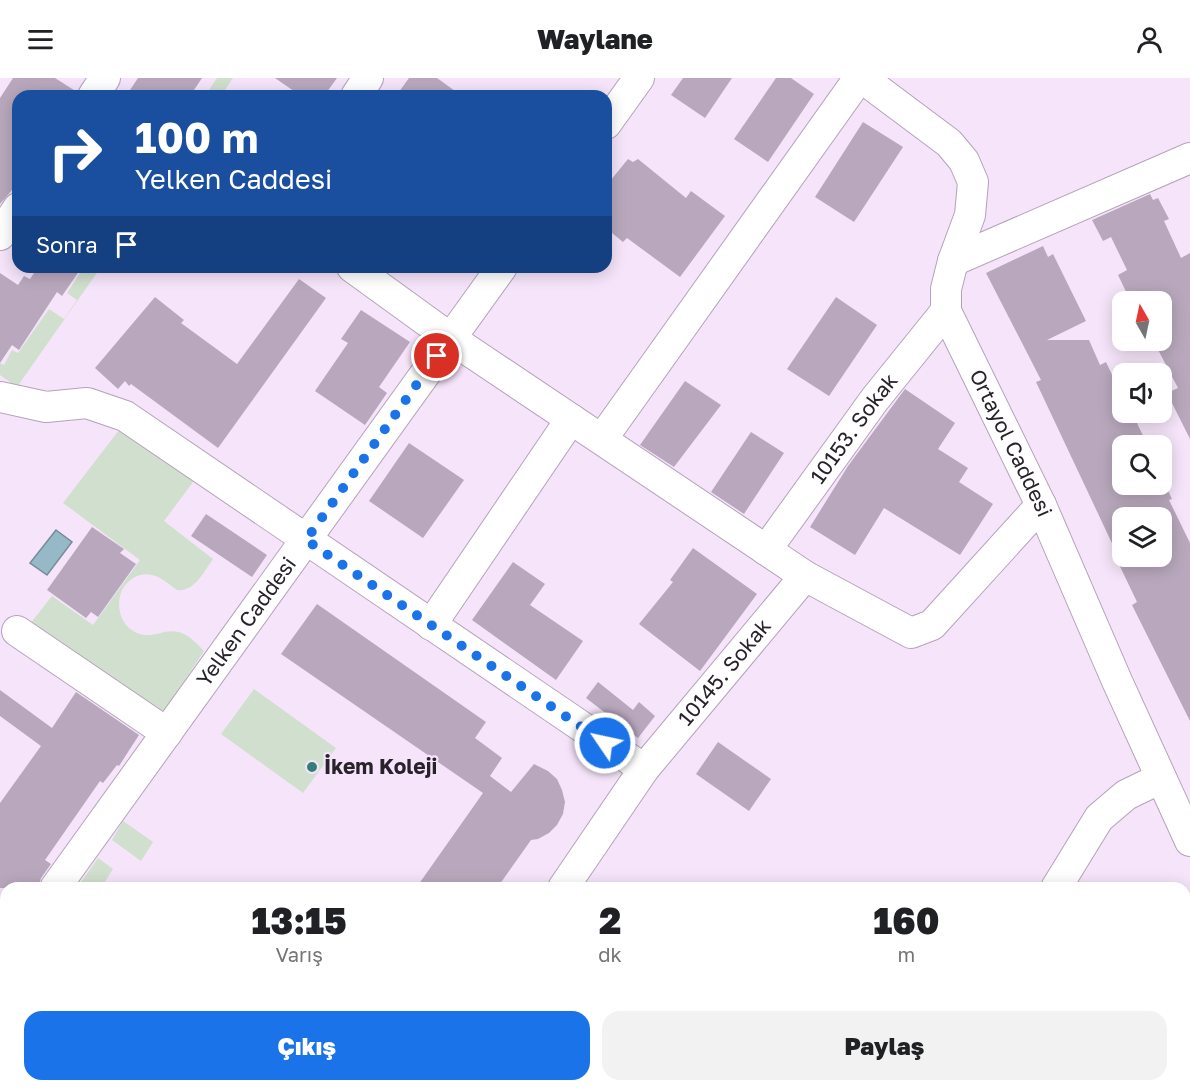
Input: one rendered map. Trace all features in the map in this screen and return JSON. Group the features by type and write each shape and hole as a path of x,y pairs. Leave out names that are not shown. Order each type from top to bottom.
{"street":[{"path":"612,116 639,78"},
{"path":"602,439 861,78"},
{"name":"Ortayol Caddesi","path":"861,78 949,143 964,161 973,182 970,215 945,289 946,311 1041,505 1117,681 1190,841"},
{"path":"953,261 1190,158"},
{"path":"0,235 12,217"},
{"path":"360,273 450,338 805,576 911,633 932,625 1041,505"},
{"name":"Yelken Caddesi","path":"59,882 498,273"},
{"name":"10153. Sokak","path":"766,550 875,399 946,311"},
{"path":"0,397 46,407 87,403 126,416 644,769"},
{"path":"431,625 571,419"},
{"name":"10145. Sokak","path":"567,882 644,769 805,576"},
{"path":"17,631 167,733"},
{"path":"1060,882 1099,818 1126,795 1161,778"}],"green space":[{"path":"217,78 233,78 225,90 209,90"},
{"path":"80,273 97,273 17,387 0,375 0,363 4,365 12,350 18,353 49,309 64,319 77,300 67,293"},
{"path":"126,421 199,474 164,521 213,559 198,580 189,588 177,590 158,577 147,574 135,577 122,590 120,612 122,619 131,630 146,635 170,631 183,633 204,651 165,710 153,710 30,624 52,596 93,625 140,560 63,503"},
{"path":"254,689 336,748 303,793 221,734"},
{"path":"123,821 153,842 141,861 112,840"},
{"path":"98,858 113,869 105,882 81,882"}],"water":[{"path":"56,530 72,542 47,575 30,563"}],"building":[{"path":"13,78 55,78 74,90 12,90 12,190 0,204 0,98"},
{"path":"138,78 202,78 194,90 130,90"},
{"path":"275,78 337,78 328,90 292,90"},
{"path":"409,78 437,78 454,90 400,90"},
{"path":"683,78 732,78 705,118 671,95"},
{"path":"776,78 791,78 814,94 768,162 734,139"},
{"path":"863,122 903,147 854,222 815,197"},
{"path":"628,159 633,162 638,159 686,198 691,191 725,216 680,277 627,238 623,242 612,233 612,179"},
{"path":"1150,194 1153,200 1158,198 1169,219 1164,221 1181,258 1190,253 1190,439 1172,403 1172,391 1178,388 1172,376 1172,363 1165,363 1159,351 1172,351 1172,291 1126,291 1118,275 1127,270 1111,237 1103,241 1092,220"},
{"path":"1043,246 1048,257 1053,254 1086,321 1047,340 1089,340 1100,365 1106,362 1112,375 1112,423 1137,423 1143,435 1112,435 1112,495 1170,495 1172,499 1169,500 1190,543 1190,721 1132,605 1137,602 1120,567 1172,567 1172,507 1112,507 1112,543 1036,382 1041,380 986,273"},
{"path":"0,273 18,285 24,276 30,279 34,273 78,273 62,296 57,292 19,350 12,345 0,363"},
{"path":"299,279 326,298 218,448 131,384 129,386 125,381 118,389 95,368 155,297 184,320 181,323 237,364"},
{"path":"836,297 877,325 829,396 787,369"},
{"path":"361,310 410,342 379,387 387,393 365,425 315,391 348,343 341,339"},
{"path":"685,381 721,405 674,467 640,445"},
{"path":"905,389 955,423 938,449 968,468 959,482 993,504 960,555 884,508 855,555 810,527 848,466"},
{"path":"751,432 784,453 744,514 711,492"},
{"path":"409,443 464,480 423,538 369,501"},
{"path":"206,514 267,555 252,577 191,536"},
{"path":"92,527 124,549 120,553 136,564 98,617 91,612 86,618 47,590"},
{"path":"693,548 757,594 700,671 639,624 673,582 670,580"},
{"path":"513,562 545,584 530,605 583,641 556,680 472,620"},
{"path":"317,604 486,722 475,738 502,758 490,776 511,792 534,764 557,779 565,802 563,814 557,825 549,833 531,840 501,882 420,882 483,793 281,654"},
{"path":"598,682 633,710 639,702 655,716 638,738 586,698"},
{"path":"0,690 52,728 76,692 139,735 119,766 117,765 103,783 100,781 45,860 51,864 40,882 0,882 0,803 41,746 0,716"},
{"path":"718,742 771,779 749,811 696,774"}],"place":[{"name":"İkem Koleji","path":"312,767"}],"route":[{"path":"437,356 306,540 605,743"}]}
